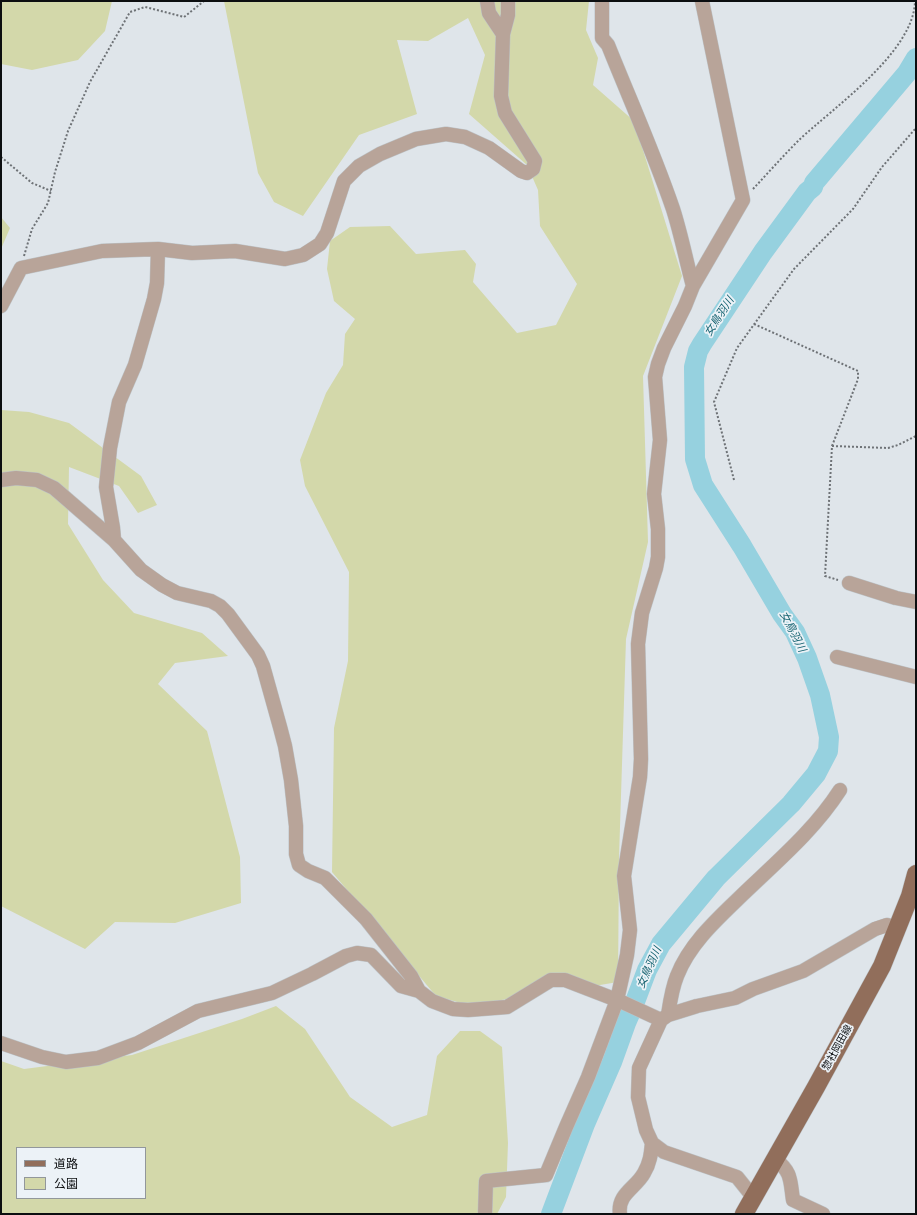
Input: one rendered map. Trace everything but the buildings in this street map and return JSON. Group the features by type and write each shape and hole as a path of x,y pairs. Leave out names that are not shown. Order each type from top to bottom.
{"main road":[{"name":"惣社岡田線","path":"744,1214 882,966 910,896 916,874"}],"street":[{"path":"487,1 489,13 503,34"},
{"path":"1,306 21,268 102,251 158,249 192,253 234,251 285,259 303,255 320,244 327,233 344,181 359,166 380,154 416,139 446,134 465,137 489,148 521,172 527,173 533,169 535,161 505,113 501,96 503,34 508,15 508,1"},
{"path":"602,1 602,38 608,45 637,112 660,171 673,210 693,286"},
{"path":"485,1214 486,1181 546,1175 619,1001 630,930 624,876 640,777 639,629 658,557 658,529 654,494 660,430 655,395 655,377 664,348 685,306 693,286 743,200 702,1"},
{"path":"114,540 106,487 110,448 119,402 135,365 154,300 157,283 158,249"},
{"path":"1,480 16,478 37,480 54,488 114,540 141,570 162,585 177,593 211,601 220,606 232,620 253,649 263,666 285,746 291,780 296,826 296,854 300,865 308,871 325,878 366,919 411,976 419,991"},
{"path":"849,583 896,598 916,602"},
{"path":"837,657 916,677"},
{"path":"753,1197 737,1177 664,1152 652,1143 646,1130 638,1097 639,1068 662,1018 677,976 699,939 804,836 830,806 840,790"},
{"path":"1,1043 42,1057 66,1062 98,1058 138,1043 198,1011 272,993 346,956 357,953 371,955 402,986 419,991 432,1001 453,1009 468,1010 507,1007 550,980 565,980 662,1018 697,1006 735,998 754,989 802,971 875,929 887,925 898,928"},
{"path":"620,1214 619,1206 621,1200 644,1175 650,1160 652,1143"},
{"path":"775,1159 784,1166 789,1173 793,1200 823,1214"}],"path":[{"path":"21,268 32,229 48,203 68,131 90,82 130,12 145,7 184,17 204,1"},
{"path":"743,200 799,141 868,80 899,44 914,12 915,1"},
{"path":"734,480 714,402 738,348 794,269 853,209 882,167 916,128"},
{"path":"1,157 32,183 51,191"},
{"path":"754,324 858,371 858,379 832,446 825,576 849,583"},
{"path":"832,446 888,448 916,436"}],"green space":[{"path":"1,1 112,1 105,31 78,60 32,70 1,64"},
{"path":"224,1 589,1 586,30 598,58 593,85 634,121 682,276 643,376 648,542 626,639 619,858 618,982 594,986 569,975 508,999 468,1005 436,996 332,872 334,728 348,661 349,572 305,486 300,460 326,393 343,365 345,334 355,319 334,301 327,269 330,241 350,227 390,226 416,254 465,250 476,264 473,282 517,333 556,325 577,284 540,226 538,190 527,165 469,114 485,55 468,18 428,41 397,40 417,114 359,135 303,216 274,202 258,173"},
{"path":"1,217 10,228 1,249"},
{"path":"1,410 29,412 69,423 141,476 157,505 138,513 119,486 69,467 68,524 103,580 134,613 202,633 228,656 175,663 158,684 207,731 240,857 241,903 175,923 115,922 85,949 1,906"},
{"path":"276,1006 305,1029 350,1097 392,1127 427,1115 437,1056 460,1031 480,1031 502,1047 508,1143 506,1197 497,1214 1,1214 1,1061 24,1069 132,1055 242,1019"}],"waterway":[{"name":"女鳥羽川","path":"551,1214 585,1124 612,1062 647,970 661,944 716,878 791,804 816,774 828,751 829,737 820,695 807,658 795,632 782,614 742,546 703,485 695,459 694,367 698,351 702,344 763,252 807,192 813,187 814,183 907,73 916,58"}]}
